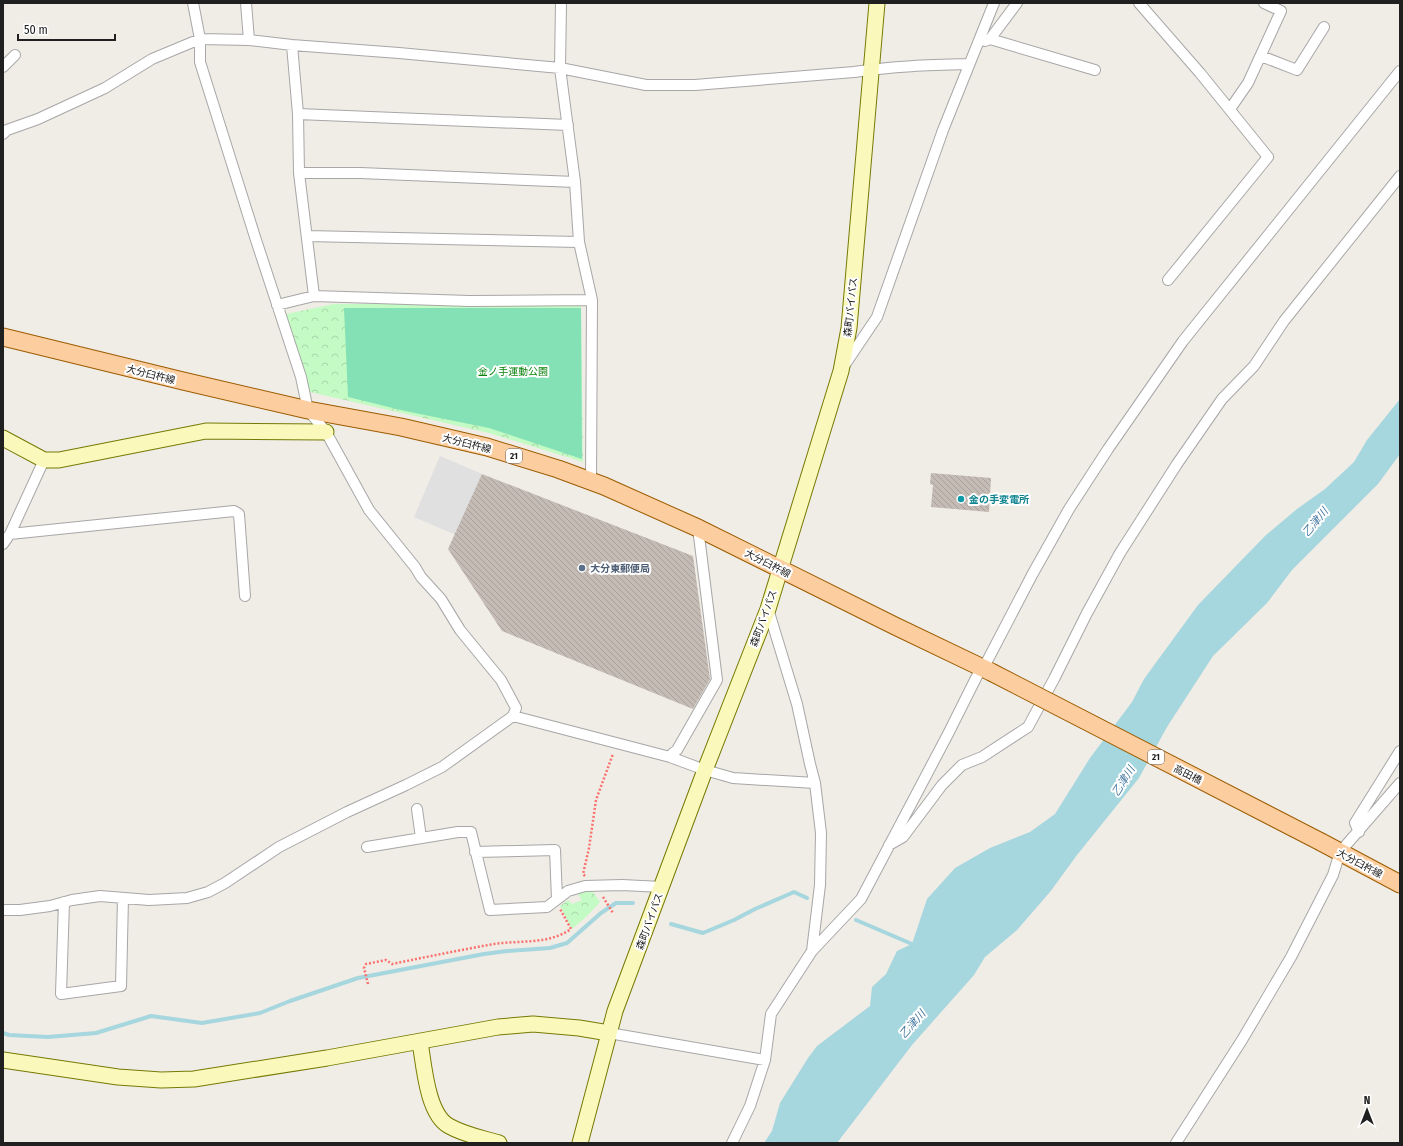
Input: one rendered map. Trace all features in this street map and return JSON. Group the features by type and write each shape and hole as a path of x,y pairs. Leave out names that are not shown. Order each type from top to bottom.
{"main road":[{"name":"森町バイパス","path":"580,1143 615,1012 705,770 768,609 841,371 849,328 877,3"},
{"name":"大分臼杵線","path":"3,337 308,410 401,427 487,447 558,469 636,500 698,528 985,670"},
{"path":"3,438 44,460 59,460 206,431 326,432"},
{"name":"高田橋","path":"985,670 1321,842"},
{"name":"大分臼杵線","path":"1321,842 1400,884"},
{"path":"3,1060 118,1077 161,1080 194,1079 420,1042 498,1026 533,1024 579,1028 609,1033"},
{"path":"420,1042 432,1104 440,1118 448,1126 465,1133 499,1143"}],"street":[{"path":"3,910 20,910 50,906 100,896 149,900 187,898 208,892 225,883 279,847 347,812 442,767 513,716 516,708 502,680 460,630 441,599 421,577 415,567 369,510 326,432 308,410 301,378 200,62 200,39 193,3"},
{"path":"246,3 249,40"},
{"path":"561,3 560,68 575,182 579,242 592,300 591,482"},
{"path":"841,371 876,316 943,130 994,3"},
{"path":"978,44 990,39 1017,3"},
{"path":"1139,3 1200,72 1268,156 1168,280"},
{"path":"1230,109 1248,83 1281,11 1264,3"},
{"path":"1261,56 1297,70 1324,27"},
{"path":"3,134 8,130 38,119 105,88 152,58 200,39 249,40 560,68 646,85 695,85 933,65 969,64"},
{"path":"990,39 1095,70"},
{"path":"292,44 298,114 299,173 314,296"},
{"path":"3,67 16,55"},
{"path":"732,1143 750,1106 765,1060 771,1014 812,951 861,899 948,734 985,670 1032,574 1062,522 1117,436 1183,341 1400,72"},
{"path":"298,114 568,125"},
{"path":"299,173 360,173 575,182"},
{"path":"889,845 903,837 942,785 962,765 982,757 1028,727 1054,679 1086,613 1120,553 1177,464 1222,399 1254,366 1284,322 1400,176"},
{"path":"307,236 579,242"},
{"path":"277,305 314,296 469,301 592,300"},
{"path":"3,544 10,534 44,460"},
{"path":"10,534 234,511 239,514 245,596"},
{"path":"670,757 677,750 716,680 698,528"},
{"path":"768,609 797,704 815,782 821,832 820,885 812,951"},
{"path":"513,716 670,757 705,770 733,778 815,782"},
{"path":"1359,832 1355,823 1400,751"},
{"path":"1176,1143 1242,1040 1291,957 1333,875 1340,852 1359,832 1400,783"},
{"path":"417,810 421,838"},
{"path":"367,847 458,832 470,832 490,910 547,907 568,891 585,886 662,887"},
{"path":"475,852 555,850 557,900"},
{"path":"64,902 61,994 121,986 123,898"},
{"path":"609,1033 765,1060"}],"path":[{"path":"587,880 584,874 590,848 596,800 617,743"},
{"path":"604,898 613,913"},
{"path":"368,984 364,970 366,964 386,960 392,964 495,944 534,942 554,938 571,929 559,907 557,900"}],"green space":[{"name":"金ノ手運動公園","path":"334,304 581,304 583,462 489,433 310,392 286,314"},
{"name":"金ノ手運動公園","path":"344,308 581,308 582,459 489,428 405,411 348,397"},
{"path":"593,892 600,902 572,929 560,906 568,900 572,904 582,900 578,894"}],"shaded area":[{"path":"440,456 482,474 456,535 414,517"}],"water":[{"name":"乙津川","path":"1400,399 1400,454 1378,484 1292,570 1267,603 1213,656 1167,727 1139,778 1077,855 1050,892 1017,930 985,957 974,975 912,1045 837,1143 764,1143 772,1131 780,1103 808,1058 817,1046 870,1006 872,987 886,974 897,951 912,944 927,899 955,868 990,848 1030,832 1055,814 1090,758 1132,702 1144,679 1198,605 1265,536 1297,509 1325,489 1354,462 1367,440"}],"building":[{"name":"金の手変電所","path":"931,473 991,478 989,512 931,507 933,485 930,484"},
{"path":"482,474 693,556 710,679 693,709 502,631 448,549"}],"waterway":[{"path":"671,924 703,933 794,892 807,898"},
{"path":"3,1033 9,1035 48,1037 96,1033 151,1016 202,1023 260,1013 290,1001 358,978 484,954 550,948 567,943 601,913 616,903 633,903"},
{"path":"856,920 912,944 917,944"}],"place":[{"name":"金の手変電所","path":"961,499"},
{"name":"大分東郵便局","path":"582,568"}]}
